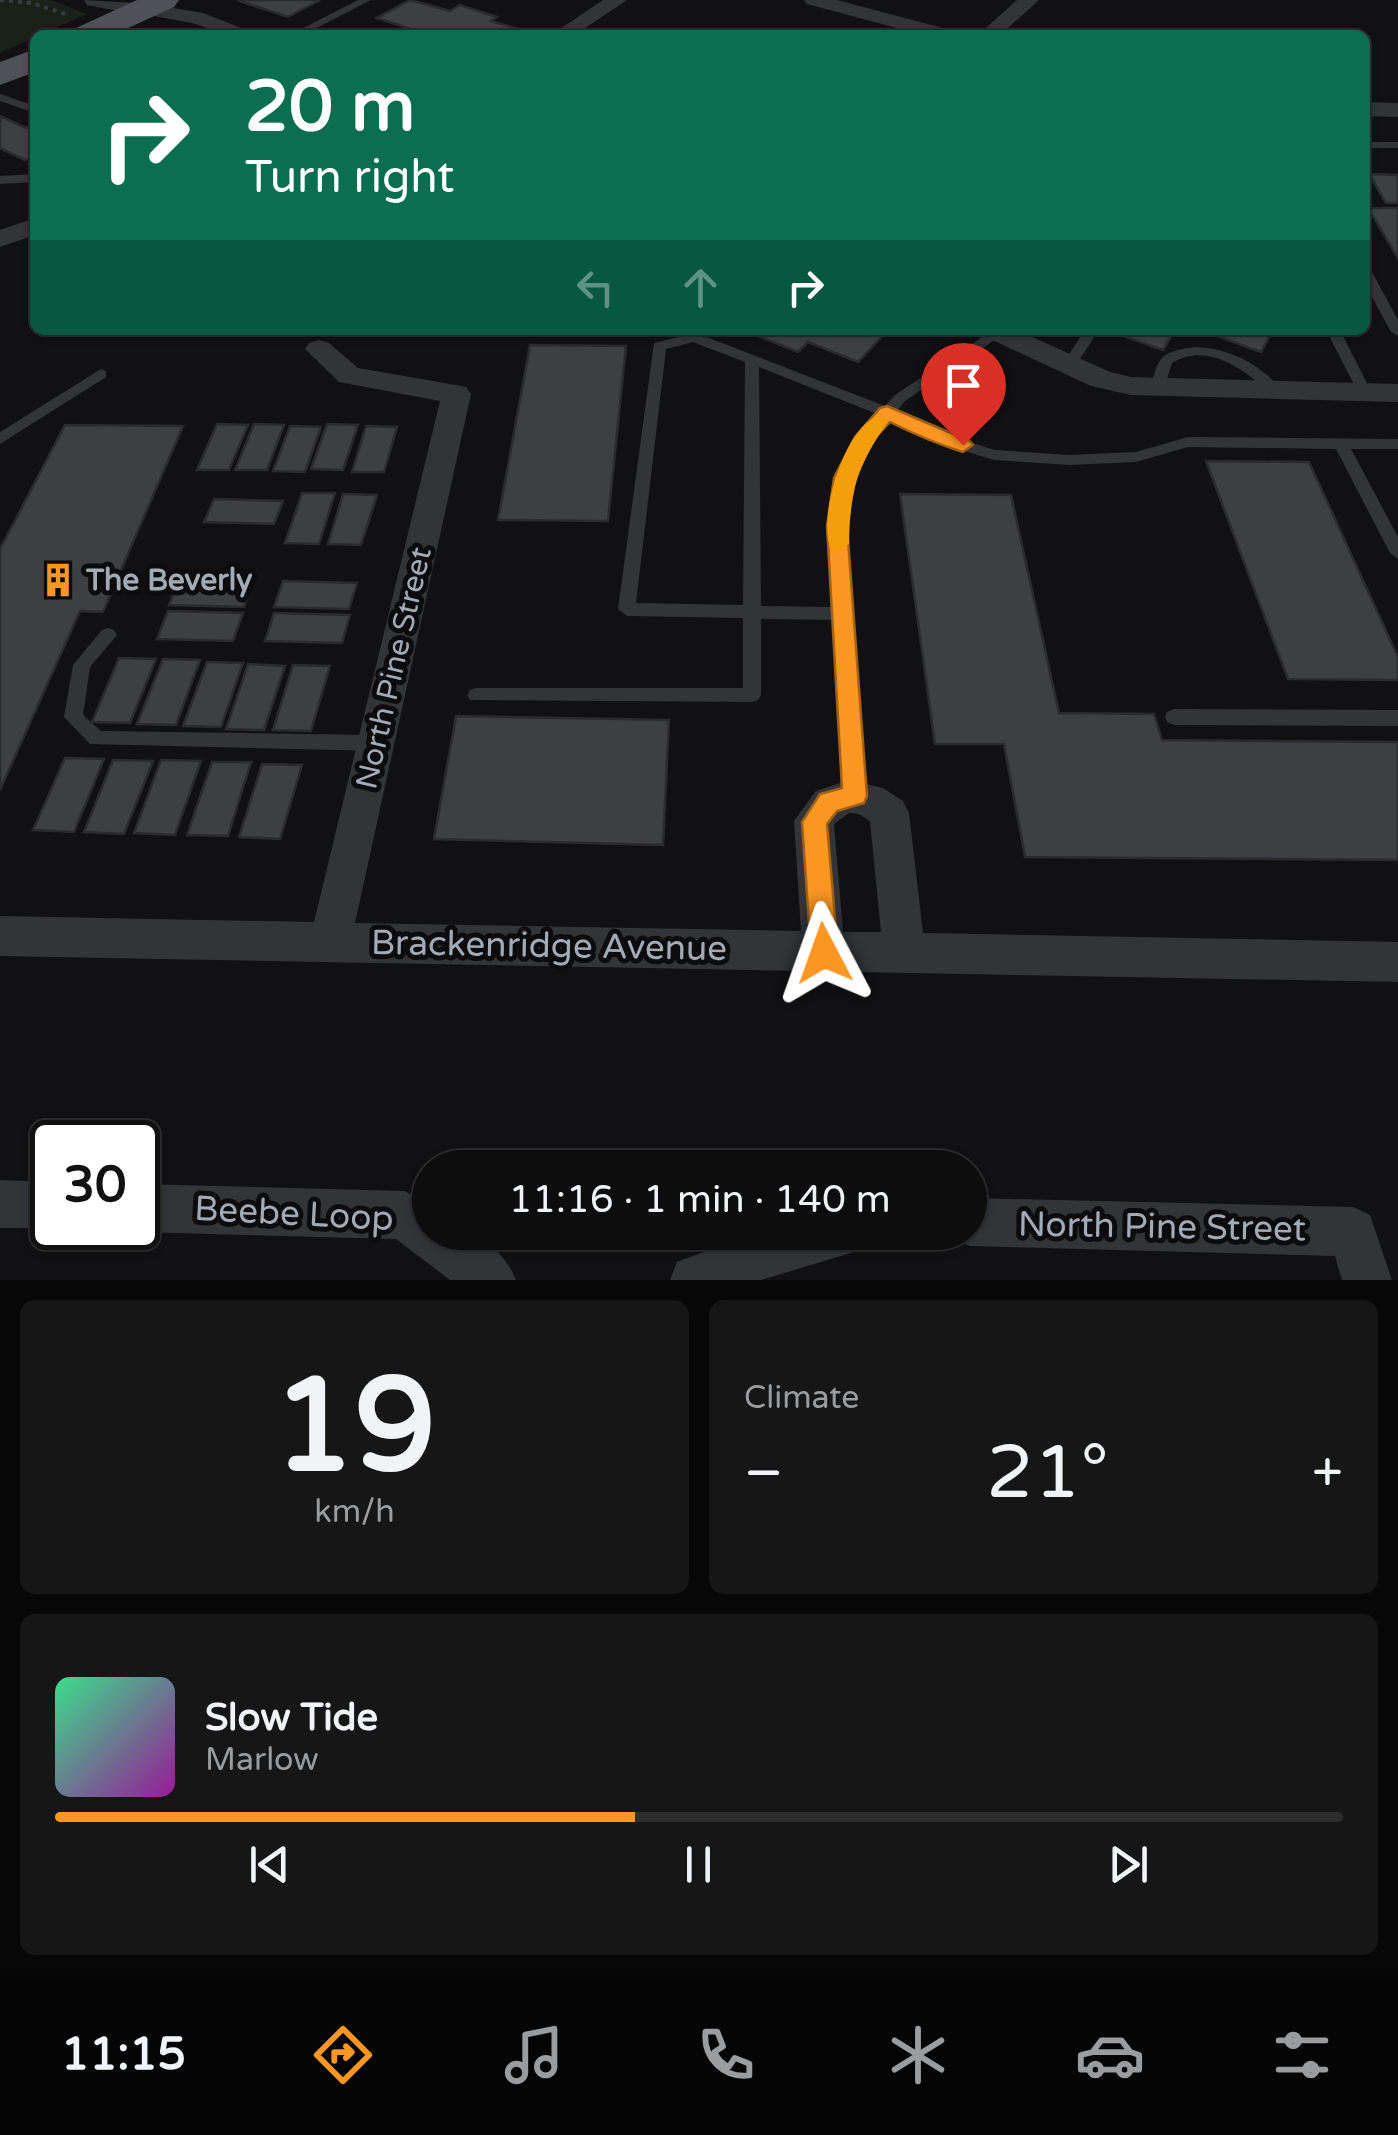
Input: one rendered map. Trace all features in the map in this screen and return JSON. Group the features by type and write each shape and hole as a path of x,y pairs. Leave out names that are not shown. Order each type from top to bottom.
{"main road":[{"path":"80,26 153,4"}],"street":[{"path":"96,0 153,4 234,30"},
{"path":"570,30 617,0"},
{"path":"814,0 928,30"},
{"path":"994,30 1029,0"},
{"path":"1370,110 1398,110"},
{"path":"0,238 30,228"},
{"path":"1003,335 1101,379 1158,389 1398,393"},
{"name":"North Pine Street","path":"319,349 349,376 456,394 379,743 330,941"},
{"path":"824,953 814,822 829,802 855,796 868,798 889,813 904,955"},
{"name":"Brackenridge Avenue","path":"0,936 1398,962"},
{"path":"0,1204 30,1205"},
{"name":"Beebe Loop","path":"160,1209 404,1215 491,1280"},
{"name":"North Pine Street","path":"987,1222 1353,1232 1368,1280"},
{"path":"695,1280 773,1250"}],"lane":[{"path":"304,30 366,0"},
{"path":"0,97 30,108"},
{"path":"1370,145 1398,145"},
{"path":"0,180 30,178"},
{"path":"1370,281 1398,332"},
{"path":"855,796 837,526 840,499 853,457 887,412 900,398 992,335"},
{"path":"1069,365 1089,335"},
{"path":"1336,335 1365,393"},
{"path":"843,614 627,609 659,346 694,337 887,412 933,436 994,455 1050,459 1136,457 1188,442 1398,444"},
{"path":"476,695 752,695 752,359"},
{"path":"0,439 102,374"},
{"path":"1340,444 1398,553"},
{"path":"108,635 82,665 73,717 97,739 379,743"},
{"path":"1174,716 1398,718"}],"path":[{"path":"0,0 31,3 80,26"}],"shaded area":[{"path":"0,0 51,0 87,14 51,30 30,30 30,40 0,53"}],"building":[{"path":"237,0 320,0 288,17"},
{"path":"410,0 450,11 460,5 497,17 491,21 518,29 414,30 377,18"},
{"path":"0,116 26,128 30,126 30,158 25,160 0,148"},
{"path":"1370,174 1398,175 1398,203 1386,203"},
{"path":"1370,208 1398,208 1398,258 1370,211"},
{"path":"756,335 883,335 858,362 808,342 798,352"},
{"path":"1120,335 1172,335 1163,350"},
{"path":"1214,335 1270,335 1261,352"},
{"path":"530,345 626,346 608,521 498,520"},
{"path":"217,424 248,425 229,470 197,470"},
{"path":"254,424 284,425 267,470 235,470"},
{"path":"327,424 358,425 343,470 311,469"},
{"name":"The Beverly","path":"65,425 183,426 103,612 80,611 0,790 0,549"},
{"path":"290,426 321,427 305,472 273,471"},
{"path":"366,426 397,427 384,472 352,472"},
{"path":"1206,461 1309,462 1398,657 1398,680 1288,679"},
{"path":"302,493 335,493 319,544 285,543"},
{"path":"343,494 377,495 361,545 328,544"},
{"path":"900,494 1011,495 1059,713 1154,714 1162,740 1398,742 1398,860 1025,857 1004,744 935,744"},
{"path":"214,499 283,501 274,524 204,522"},
{"path":"180,578 253,581 244,607 169,605"},
{"path":"283,581 357,583 349,609 274,607"},
{"path":"168,611 243,613 233,641 157,639"},
{"path":"274,613 350,615 342,643 265,641"},
{"path":"119,658 156,659 130,723 92,722"},
{"path":"163,659 200,660 176,725 137,724"},
{"path":"207,662 243,663 221,727 183,726"},
{"path":"248,664 285,666 264,730 226,729"},
{"path":"293,665 330,666 311,731 273,730"},
{"path":"456,716 669,720 663,845 434,839"},
{"path":"65,758 104,759 74,832 33,830"},
{"path":"113,760 153,761 124,834 84,832"},
{"path":"161,760 201,761 175,835 134,833"},
{"path":"212,762 251,762 228,836 187,835"},
{"path":"262,764 302,765 280,839 239,837"}],"slow traffic":[{"path":"838,544 844,478 865,437 878,422"}],"place":[{"name":"The Beverly","path":"58,580"}],"route":[{"path":"824,953 814,822 829,802 841,796 855,796 837,526 844,478 865,437 887,412 933,436 963,445"}]}
